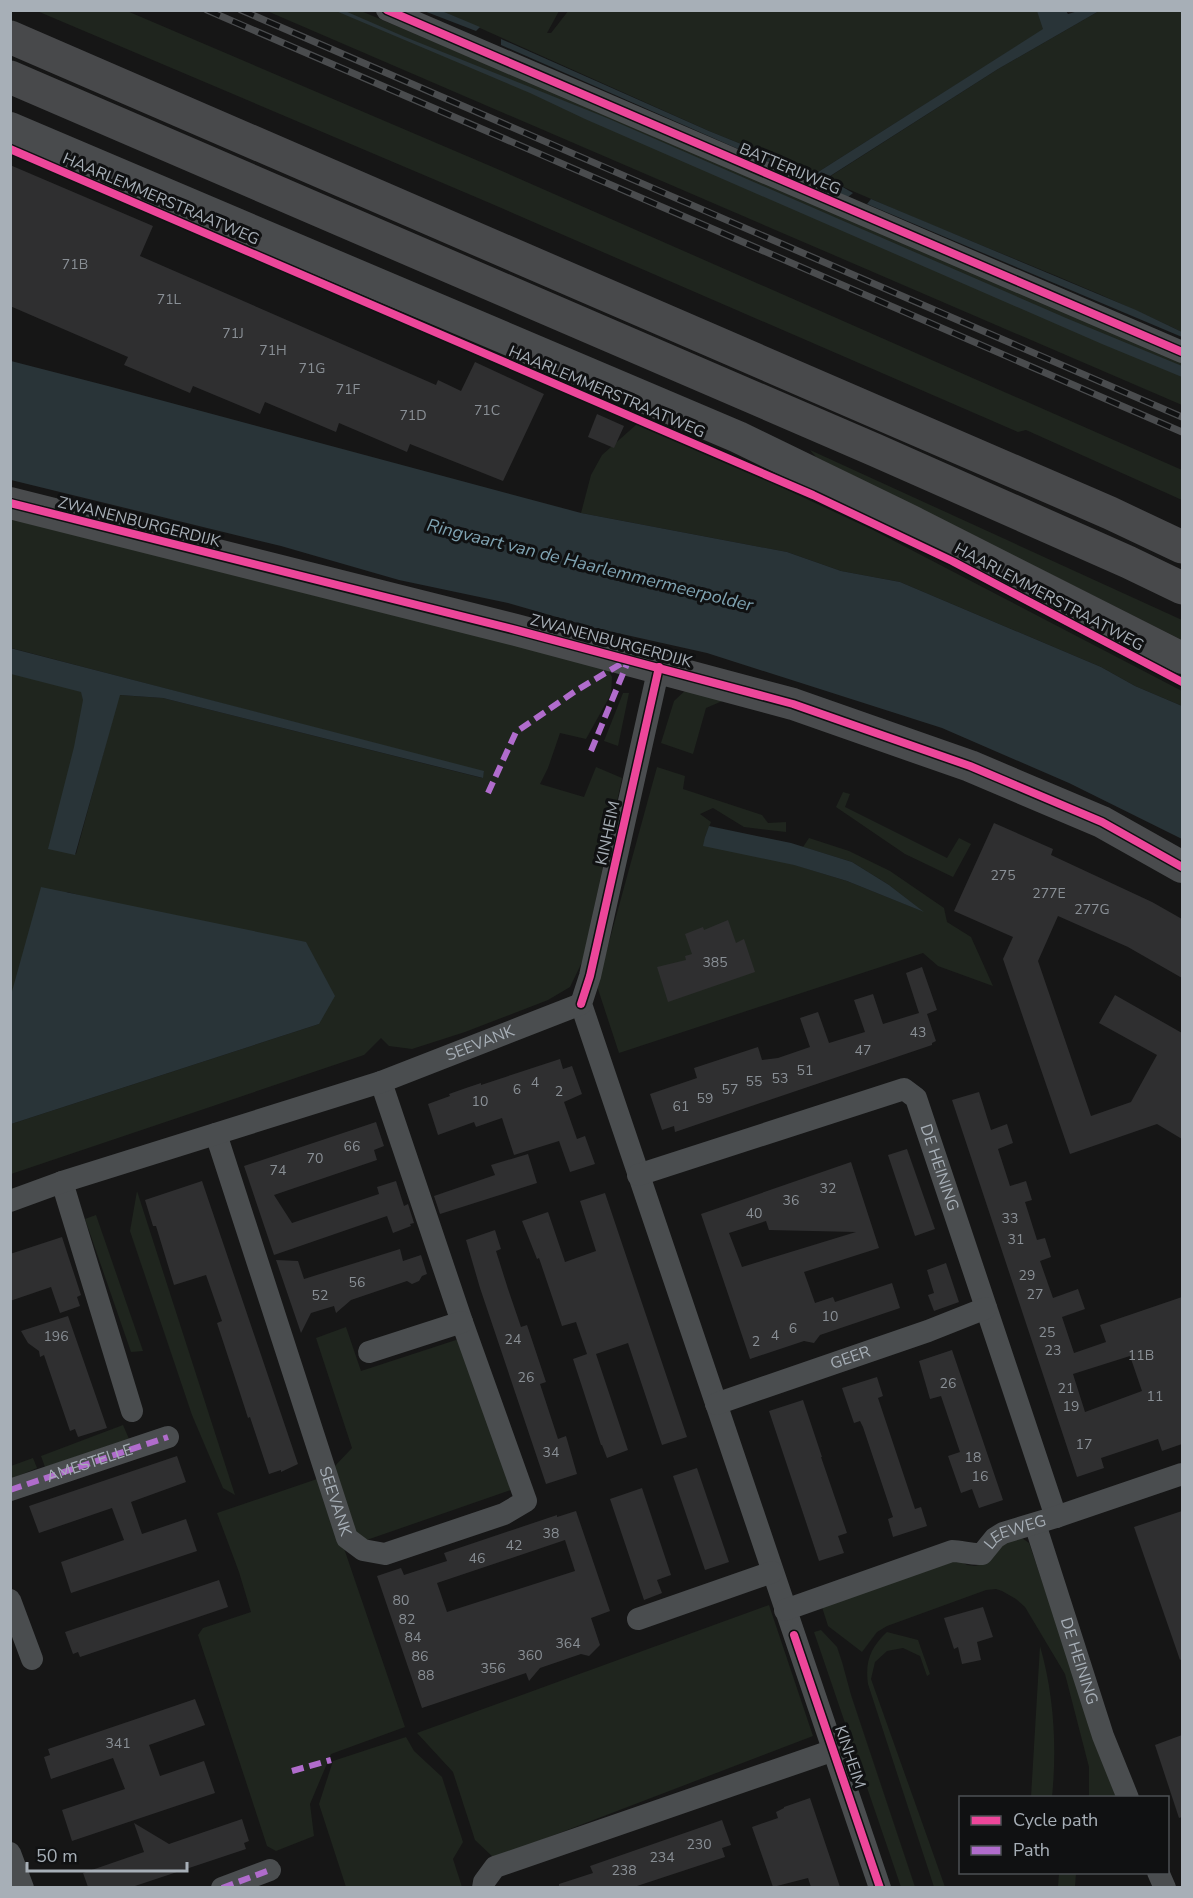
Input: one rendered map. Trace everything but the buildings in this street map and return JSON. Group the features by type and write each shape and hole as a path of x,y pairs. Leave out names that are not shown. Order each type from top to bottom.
{"highway":[{"path":"10,37 1110,513 1182,547"},
{"path":"10,77 875,450 1182,588"},
{"path":"1110,513 1182,539"}],"main road":[{"name":"HAARLEMMERSTRAATWEG","path":"10,128 738,437 913,522 1182,658"},
{"name":"ZWANENBURGERDIJK","path":"10,503 659,667 794,704 970,766 1101,822 1182,867"}],"street":[{"name":"BATTERIJWEG","path":"387,10 1182,352"},
{"name":"KINHEIM","path":"659,667 591,976 581,1004 880,1887"},
{"name":"SEEVANK","path":"10,1201 63,1182 381,1082 581,1004"},
{"name":"SEEVANK","path":"216,1134 347,1538 363,1550 385,1554 504,1514 526,1501 462,1322 381,1082"},
{"name":"DE HEINING","path":"638,1174 904,1089 916,1098 986,1308 1046,1520 1103,1736 1128,1796"},
{"path":"63,1182 132,1411"},
{"name":"GEER","path":"716,1404 928,1331 986,1308"},
{"path":"369,1352 462,1322"},
{"name":"AMESTELLE","path":"10,1490 168,1437"},
{"name":"LEEWEG","path":"785,1610 952,1551 961,1551 971,1555 982,1554 995,1538 1003,1533 1182,1474"},
{"path":"638,1618 772,1572"},
{"path":"10,1600 32,1659"},
{"name":"KINHEIM","path":"483,1887 495,1867 834,1750"},
{"path":"10,1852 23,1887"},
{"path":"222,1887 270,1870"}],"shaded area":[{"path":"569,10 1037,10 1044,29 815,174 709,131 442,11 559,11 547,33 551,33"},
{"path":"37,11 127,11 495,168 1182,470 1182,500 1026,430 1018,432 478,198"},
{"path":"267,11 361,11 1182,358 1182,405"},
{"path":"1099,11 1182,11 1182,332 1094,292 826,179 998,69"},
{"path":"637,424 751,473 873,530 1182,691 1182,706 1135,686 1101,667 900,582 841,571 787,552 581,513 591,475 602,455"},
{"path":"810,450 1182,620 1182,640 816,457"},
{"path":"11,518 604,662 612,677 611,694 586,739 560,733 540,784 584,797 596,767 622,778 583,960 570,987 548,1000 465,1032 412,1049 389,1046 381,1038 364,1055 11,1174 11,1124 319,1024 83,896 67,892 11,1036 11,664 95,685 56,850 76,854 119,695 163,698 482,778 484,772 11,648"},
{"path":"688,688 727,699 706,708 693,754 661,743 674,701"},
{"path":"623,693 629,693 618,746 604,741"},
{"path":"657,767 685,776 683,789 762,815 768,823 786,822 786,832 744,827 713,808 700,814 711,822 705,837 847,881 922,911 889,885 852,862 803,847 809,838 849,851 890,871 944,908 947,922 971,937 993,986 938,966 923,953 619,1053 597,986"},
{"path":"843,792 850,794 845,807 947,858 959,838 971,844 953,877 905,854 836,807"},
{"path":"137,1191 235,1495 223,1488 192,1415 130,1231"},
{"path":"96,1215 143,1351 131,1352 85,1219"},
{"path":"346,1327 361,1371 459,1339 511,1490 358,1543 333,1468 352,1448 316,1338"},
{"path":"123,1425 129,1439 45,1467 41,1456"},
{"path":"33,1458 37,1468 11,1479 11,1466"},
{"path":"320,1478 405,1727 331,1754 310,1804 314,1836 276,1851 267,1846 198,1635 203,1628 251,1612 217,1513"},
{"path":"1019,1536 1029,1543 1116,1796 1089,1796 1089,1767 1065,1674 1025,1607 1016,1599 996,1589 986,1590 887,1626 877,1632 862,1652 828,1626 822,1607 954,1558 967,1565 983,1564 1000,1545"},
{"path":"769,1605 813,1736 494,1858 475,1840 453,1772 417,1733"},
{"path":"821,1630 837,1647 915,1887 901,1887 814,1632"},
{"path":"887,1632 918,1640 930,1674 927,1676 920,1656 903,1648 887,1651 875,1662 871,1679 945,1887 934,1887 868,1684 867,1669 870,1656 876,1644"},
{"path":"1040,1646 1053,1721 1052,1796 1031,1796"},
{"path":"406,1737 414,1751 442,1777 463,1842 453,1859 462,1887 346,1887 319,1804 333,1761"},
{"path":"1059,1874 1076,1874 1075,1887 1058,1887"}],"water":[{"path":"336,11 345,11 607,118 1066,318 1182,366 1182,377 585,119 530,93"},
{"path":"424,11 442,11 480,27 476,31"},
{"path":"1037,11 1066,11 1068,14 1078,11 1099,11 998,69 827,178 853,193 848,197 501,45 501,39 709,131 815,174 1043,29"},
{"path":"871,199 1136,310 1182,332 1182,337 867,204"},
{"name":"Ringvaart van de Haarlemmermeerpolder","path":"11,361 581,513 787,552 841,571 900,582 1101,667 1135,686 1182,706 1182,839 1069,783 942,728 707,653 595,628 508,603 399,580 281,546 11,480"},
{"path":"10,648 484,771 483,778 163,698 120,695 75,855 48,849 74,747 83,700 81,692 11,674"},
{"path":"709,826 791,843 852,862 889,885 924,912 847,881 794,865 703,846"},
{"path":"41,887 306,942 335,996 319,1024 11,1124 11,995"}],"railway":[{"path":"207,10 1182,432"},
{"path":"241,10 1182,417"}],"marked path":[{"path":"591,751 629,659"},
{"path":"488,793 516,732 577,690 629,659"},
{"path":"10,1490 168,1437"},
{"path":"292,1771 331,1760"},
{"path":"222,1888 270,1870"}],"cycle path":[{"path":"387,10 1182,352"},
{"path":"10,149 813,495 952,561 1182,682"},
{"path":"10,503 516,630 793,704 970,766 1102,822 1182,867"},
{"path":"581,1004 590,976 659,667"},
{"path":"794,1635 880,1888"}]}
